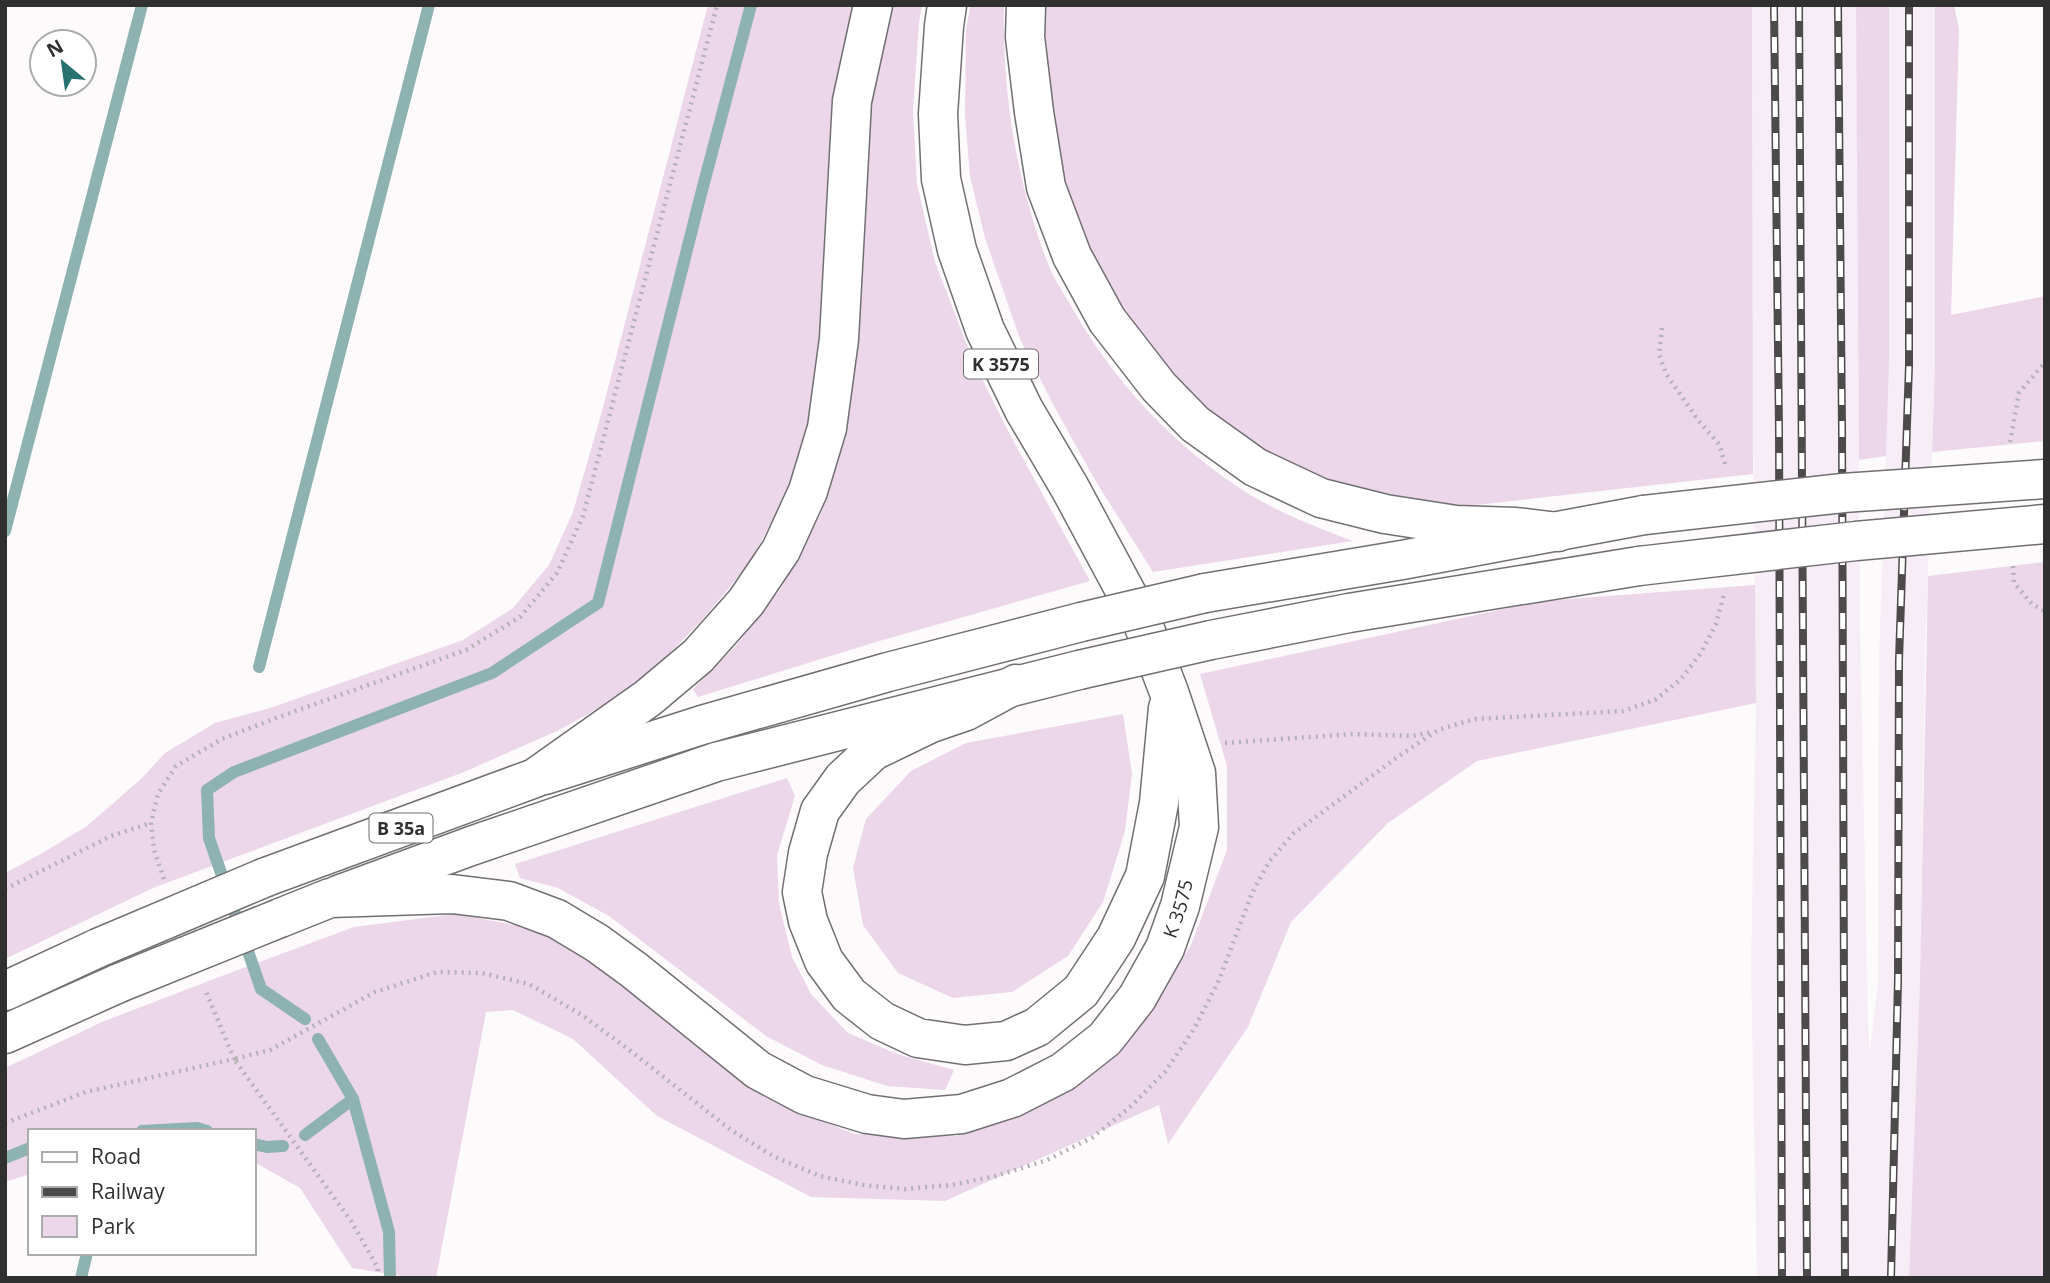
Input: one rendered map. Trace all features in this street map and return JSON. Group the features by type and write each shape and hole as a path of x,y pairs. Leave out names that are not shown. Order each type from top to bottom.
{"main road":[{"path":"535,778 648,698 698,656 746,602 781,550 808,491 827,428 839,339 852,101 873,5"},
{"name":"K 3575","path":"330,898 452,894 509,901 557,919 634,970 758,1070 805,1095 867,1114 904,1119 962,1114 1012,1098 1063,1072 1105,1039 1138,998 1165,948 1180,906 1199,827 1196,773 1170,692 1143,625 1070,488 1024,410 985,330 957,250 941,179 938,114 947,5"},
{"path":"1026,5 1025,37 1046,187 1072,256 1107,320 1159,387 1195,424 1255,467 1321,498 1385,514 1456,525 1516,527 1558,533"},
{"name":"B 35a","path":"5,991 98,948 266,877 535,778 702,725 888,672 1081,622 1205,593 1558,533 1644,515 1843,493 2045,479"},
{"name":"B 35a","path":"5,1034 119,983 280,918 471,846 716,762 1016,684 1212,640 1349,613 1639,566 1856,541 2045,524"},
{"path":"1016,684 966,711 931,723 873,751 843,779 820,811 808,853 802,892 808,921 824,961 849,995 882,1021 918,1038 965,1045 1006,1041 1037,1027 1080,991 1116,937 1145,876 1159,803 1170,692"}],"path":[{"path":"167,886 154,850 151,823 158,794 176,766 222,739 466,650 520,617 557,573 583,516 717,5"},
{"path":"1244,742 1353,734 1412,736 1438,730"},
{"path":"5,889 111,836 151,823"},
{"path":"203,984 234,1059 351,1222 377,1268 377,1278"},
{"path":"5,1123 86,1092 234,1059"}],"shaded area":[{"path":"1752,5 1856,5 1860,625 1870,1052 1878,982 1879,660 1889,365 1889,5 1935,5 1935,363 1925,660 1920,979 1909,1278 1757,1278 1751,968 1756,703"}],"green space":[{"path":"708,5 854,5 832,100 819,334 809,422 785,498 748,565 703,619 662,661 610,702 557,731 464,772 153,888 5,959 5,873 87,826 141,779 165,753 215,723 270,708 463,640 513,608 549,565 573,512 602,411"},
{"path":"894,5 922,5 913,110 917,184 935,262 973,361 1090,581 876,642 698,697 693,689 734,648 780,590 821,514 846,435 857,339 870,107"},
{"path":"971,5 1004,5 1009,106 1020,173 1038,237 1052,274 1105,359 1144,407 1213,469 1265,503 1353,541 1153,572 1095,480 1020,339 985,238 970,177 965,114 966,28"},
{"path":"1042,5 1752,5 1753,474 1458,507 1390,502 1321,482 1264,453 1204,410 1122,314 1088,254 1063,185 1049,110"},
{"path":"1856,5 1889,5 1889,365 1886,456 1859,460"},
{"path":"1935,5 1954,5 1959,29 1951,315 2045,296 2045,441 1932,452 1935,363"},
{"path":"2045,562 2045,1278 1909,1278 1920,979 1928,576"},
{"path":"1755,585 1756,703 1477,761 1388,823 1291,922 1248,1027 1168,1144 1159,1105 945,1201 811,1197 657,1116 573,1039 513,1010 486,1012 436,1278 414,1278 352,1268 300,1188 256,1163 256,1129 28,1129 28,1175 5,1182 5,1068 102,1022 354,927 455,914 532,928 594,960 680,1031 771,1100 854,1134 957,1136 1085,1073 1141,1023 1191,945 1227,850 1227,766 1200,674 1541,601"},
{"path":"1123,714 1132,774 1125,831 1103,902 1068,956 1012,992 953,998 898,973 863,925 853,868 866,819 911,771 966,743"},
{"path":"787,778 795,796 777,855 779,904 792,957 811,994 848,1033 897,1054 954,1070 945,1090 887,1086 822,1065 766,1036 609,916 558,888 520,878 515,864"}],"waterway":[{"path":"5,531 142,5"},
{"path":"259,667 429,5"},
{"path":"305,1019 261,989 209,838 207,790 234,772 492,673 598,603 751,5"},
{"path":"318,1039 353,1099 389,1232 390,1278"},
{"path":"305,1135 353,1099"},
{"path":"179,1129 200,1129"},
{"path":"256,1144 283,1146"},
{"path":"5,1158 28,1149"},
{"path":"81,1278 87,1255"}],"railway":[{"path":"1774,5 1779,431 1782,1278"},
{"path":"1799,5 1807,1278"},
{"path":"1838,5 1845,1278"},
{"path":"1891,1278 1898,980 1899,660 1909,365 1909,5"}]}
